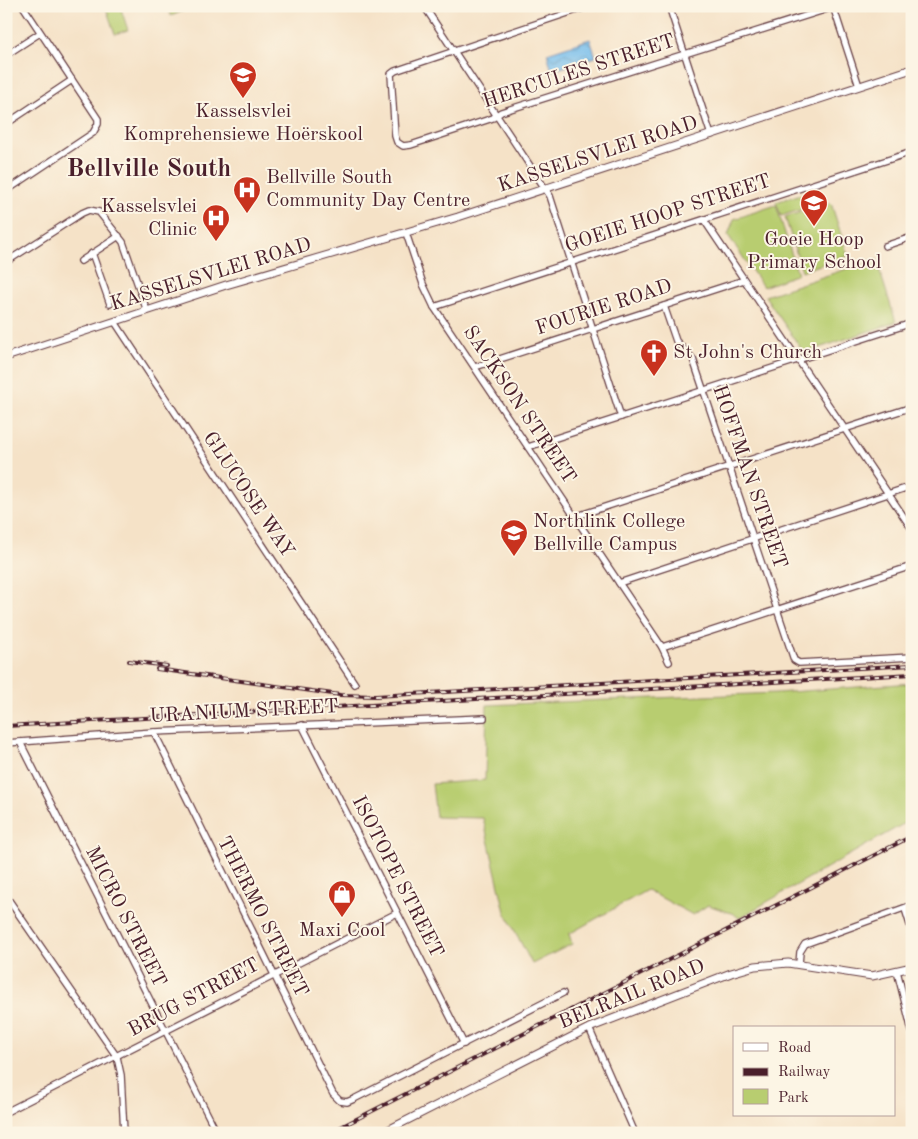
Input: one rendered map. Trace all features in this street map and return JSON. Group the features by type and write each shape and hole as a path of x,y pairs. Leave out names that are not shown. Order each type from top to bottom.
{"street":[{"path":"6,191 96,130 98,119 22,6"},
{"path":"424,6 550,196 621,416"},
{"path":"452,50 589,6"},
{"path":"668,6 711,135"},
{"path":"834,7 859,86"},
{"name":"HERCULES STREET","path":"452,50 398,69 391,74 395,136 397,142 403,146 496,116 501,112 834,7"},
{"path":"6,55 40,33"},
{"name":"KASSELSVLEI ROAD","path":"6,357 258,275 406,233 912,69"},
{"path":"6,124 72,80"},
{"name":"GOEIE HOOP STREET","path":"434,307 912,152"},
{"path":"6,262 89,210 103,214 119,236 128,253 147,311"},
{"path":"704,220 912,529"},
{"name":"SACKSON STREET","path":"406,233 423,284 434,307 662,647 669,662"},
{"path":"81,260 119,236"},
{"path":"885,246 912,237"},
{"path":"92,253 110,304"},
{"name":"FOURIE ROAD","path":"475,367 744,280"},
{"name":"HOFFMAN STREET","path":"664,306 676,340 693,359 754,538 776,611 796,663 912,657"},
{"name":"GLUCOSE WAY","path":"115,322 355,684"},
{"path":"528,447 912,322"},
{"path":"574,517 912,407"},
{"path":"619,583 912,486"},
{"path":"662,647 912,566"},
{"name":"URANIUM STREET","path":"6,743 154,732 484,718"},
{"name":"ISOTOPE STREET","path":"302,725 464,1044"},
{"name":"THERMO STREET","path":"154,732 273,975 334,1094 340,1101 347,1102 354,1099 464,1044"},
{"name":"MICRO STREET","path":"20,742 217,1133"},
{"path":"6,896 117,1057 121,1075 124,1133"},
{"path":"799,964 800,952 805,944 912,905"},
{"path":"905,909 911,928"},
{"name":"BRUG STREET","path":"6,1112 397,913"},
{"name":"BELRAIL ROAD","path":"382,1133 589,1028 737,971 767,964 799,964 863,976 897,971 912,966"},
{"path":"897,971 912,1031"},
{"path":"464,1044 563,993"},
{"path":"589,1028 635,1133"}],"green space":[{"path":"120,6 128,30 115,34 106,8"},
{"path":"167,6 182,6 183,11 171,16"},
{"path":"807,192 812,206 781,216 776,202"},
{"path":"831,203 848,256 802,271 785,217"},
{"path":"776,205 798,274 763,287 728,235 734,219"},
{"path":"876,259 896,322 804,353 765,296"},
{"path":"912,683 912,819 739,918 734,914 708,905 693,915 647,890 569,934 572,944 532,964 505,912 483,818 436,817 432,784 485,780 487,705 776,693"}],"water":[{"path":"590,39 596,57 552,71 547,53"}],"railway":[{"path":"129,661 167,666"},
{"path":"157,669 340,695 376,696 912,665"},
{"path":"6,726 912,674"},
{"path":"329,1133 912,836"}],"place":[{"name":"Kasselsvlei Komprehensiewe Hoërskool","path":"243,99"},
{"name":"Bellville South Community Day Centre","path":"247,214"},
{"name":"Goeie Hoop Primary School","path":"814,227"},
{"name":"Kasselsvlei Clinic","path":"216,242"},
{"name":"St John's Church","path":"654,377"},
{"name":"Northlink College Bellville Campus","path":"514,557"},
{"name":"Maxi Cool","path":"342,918"}],"district":[{"name":"Bellville South","path":"149,169"}]}
